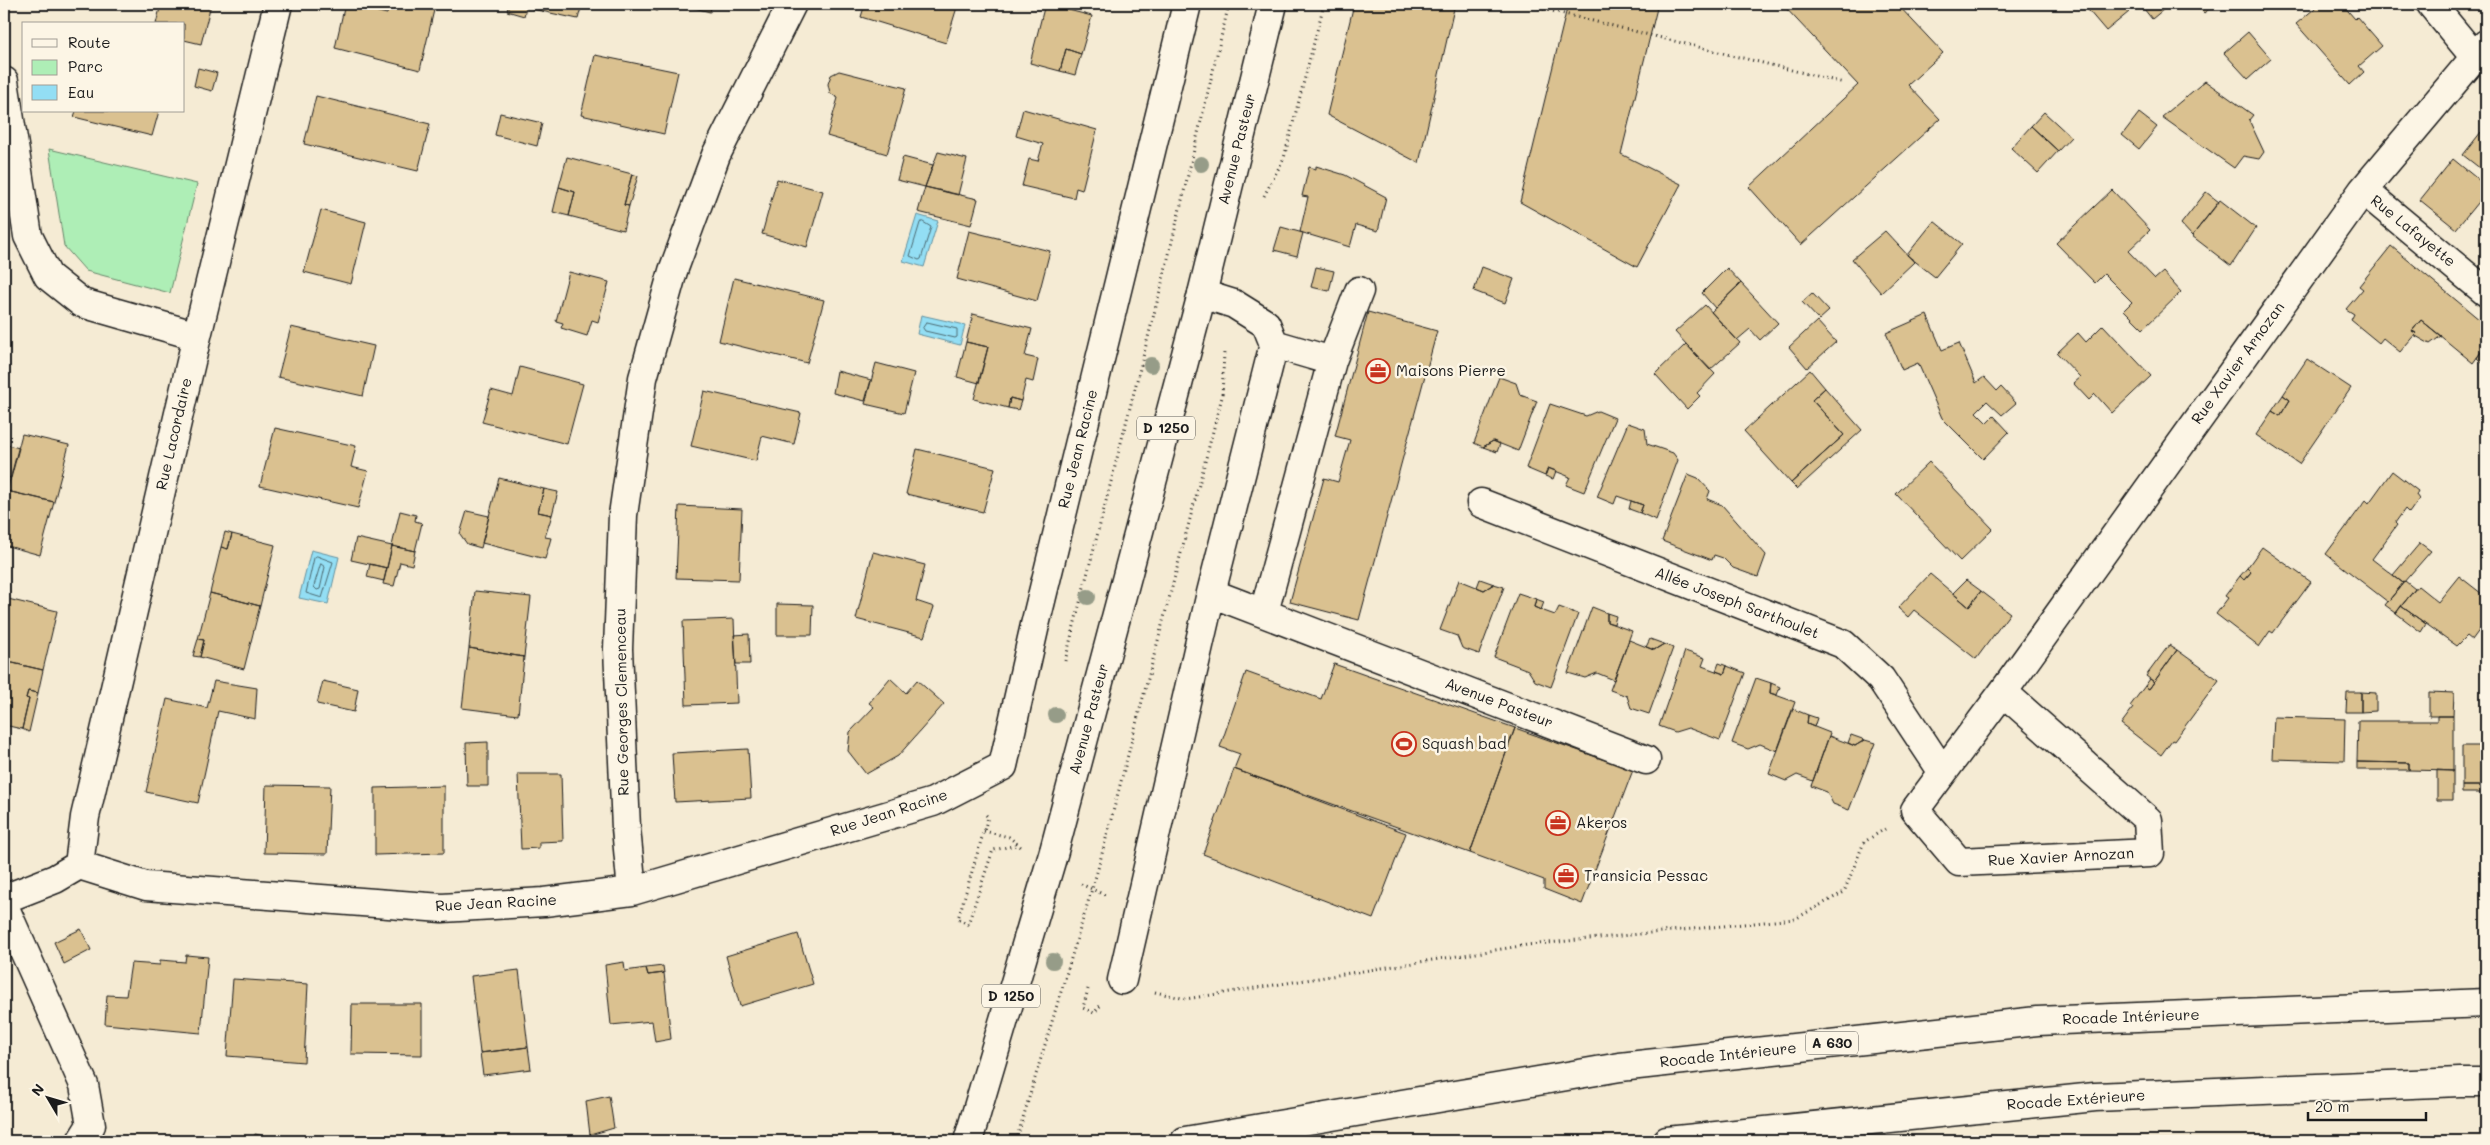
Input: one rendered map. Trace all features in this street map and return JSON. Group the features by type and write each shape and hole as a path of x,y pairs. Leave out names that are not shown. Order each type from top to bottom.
{"main road":[{"name":"Rue Lacordaire","path":"79,865 87,808 197,336 278,4"},
{"name":"Rue Georges Clemenceau","path":"632,891 626,828 618,649 623,515 643,378 673,271 716,155 792,4"},
{"name":"Rue Jean Racine","path":"79,865 146,886 442,908 544,902 632,891 933,802 1003,766 1035,625 1187,4"},
{"name":"Avenue Pasteur","path":"968,1141 1054,851 1202,294 1273,4"},
{"path":"2431,4 2480,50"},
{"name":"Rue Xavier Arnozan","path":"2003,692 2148,820 2150,853 1959,862 1915,810 1942,771 2003,692 2363,190 2480,50"},
{"path":"4,80 28,236 48,276 82,303 197,336"},
{"name":"Rue Lafayette","path":"2363,190 2486,292"},
{"path":"1264,612 1332,361 1359,291"},
{"path":"1122,980 1211,593 1274,344 1266,324 1234,304 1202,294"},
{"path":"1274,344 1332,361"},
{"name":"Allée Joseph Sarthoulet","path":"1481,503 1843,644 1881,679 1942,771"},
{"name":"Avenue Pasteur","path":"1211,593 1646,760"},
{"path":"4,900 55,879 79,865"},
{"path":"4,906 84,1085 91,1125 81,1141"},
{"name":"Rocade Intérieure","path":"1184,1141 1620,1067 2037,1021 2486,1003"},
{"name":"Rocade Extérieure","path":"1667,1141 2095,1096 2486,1082"}],"path":[{"path":"1065,662 1164,275 1229,4"},
{"path":"1261,205 1284,158 1324,4"},
{"path":"1524,4 1844,83"},
{"path":"1016,1141 1098,869 1222,397 1225,340 1234,304"},
{"path":"969,785 988,817 958,919 968,924 993,850 1018,845"},
{"path":"1122,980 1147,990 1186,999 1527,946 1794,919 1844,892 1864,842 1915,810"},
{"path":"984,831 1009,837 1018,845"},
{"path":"1018,845 1021,836"}],"green space":[{"path":"49,149 197,184 170,293 86,271 64,246"}],"water":[{"path":"917,215 938,221 924,267 903,261"},
{"path":"921,315 965,325 960,345 917,334"},
{"path":"311,550 339,557 328,604 299,598"}],"building":[{"path":"161,4 211,4 201,44 185,40 185,22 156,22"},
{"path":"345,4 387,14 389,4 409,4 434,10 420,70 335,48"},
{"path":"509,4 527,4 524,16 507,11"},
{"path":"534,4 582,4 578,19 532,9"},
{"path":"635,4 658,4 657,11"},
{"path":"679,4 712,4 710,12"},
{"path":"865,4 958,4 946,43 861,17"},
{"path":"1045,4 1092,16 1081,54 1066,49 1060,71 1030,63"},
{"path":"1354,4 1455,4 1419,163 1327,115"},
{"path":"1568,4 1658,4 1621,154 1681,184 1637,267 1520,202"},
{"path":"1782,4 1897,4 1943,53 1908,85 1940,119 1801,245 1749,187 1858,85"},
{"path":"2083,4 2122,4 2129,12 2106,31"},
{"path":"2140,4 2170,4 2152,19"},
{"path":"2196,4 2215,4 2204,13"},
{"path":"2320,4 2342,4 2355,19 2357,17 2382,46 2359,66 2364,72 2350,85 2296,24"},
{"path":"2248,32 2271,59 2248,79 2224,53"},
{"path":"1066,49 1081,54 1075,75 1060,71"},
{"path":"595,55 678,72 664,134 581,115"},
{"path":"198,68 217,73 212,91 194,86"},
{"path":"839,71 906,88 887,154 827,136 838,98 830,93 828,84 831,75"},
{"path":"2205,81 2253,115 2249,120 2264,152 2259,159 2243,156 2234,168 2162,117"},
{"path":"316,96 430,124 418,171 304,144"},
{"path":"1023,109 1097,130 1082,190 1076,188 1074,198 1022,186 1029,159 1038,161 1043,144 1016,136"},
{"path":"76,112 159,112 152,136 74,117"},
{"path":"2044,112 2071,137 2058,151 2031,126"},
{"path":"500,113 542,123 537,146 495,135"},
{"path":"2139,113 2157,127 2139,149 2122,135"},
{"path":"2031,126 2058,151 2038,173 2011,148"},
{"path":"2481,132 2486,136 2486,173 2463,155"},
{"path":"938,152 967,159 958,195 925,187"},
{"path":"567,157 632,174 624,205 629,206 623,230 569,216 575,192 559,187"},
{"path":"903,157 933,165 925,187 897,180"},
{"path":"2453,159 2486,186 2486,192 2456,229 2420,200"},
{"path":"1316,166 1345,175 1386,197 1378,231 1356,225 1350,247 1300,232 1308,197 1302,196 1309,167 1316,169"},
{"path":"632,174 638,176 629,206 624,205"},
{"path":"777,179 823,191 807,247 762,234"},
{"path":"559,187 575,192 569,216 553,212"},
{"path":"925,187 978,199 971,225 918,212"},
{"path":"2112,190 2150,230 2128,251 2155,279 2163,272 2181,292 2143,329 2124,310 2132,302 2104,274 2095,283 2056,243"},
{"path":"2206,192 2219,202 2192,236 2181,224"},
{"path":"2220,200 2256,228 2231,266 2192,236"},
{"path":"321,210 366,222 351,284 304,272"},
{"path":"1934,221 1962,244 1935,277 1907,255"},
{"path":"1281,227 1303,233 1297,256 1274,250"},
{"path":"969,231 1050,251 1037,301 957,279"},
{"path":"1885,231 1914,262 1881,293 1852,259"},
{"path":"2391,246 2486,325 2486,345 2473,363 2421,320 2412,331 2416,333 2400,352 2383,338 2379,343 2351,320 2354,314 2346,309 2363,289 2359,286"},
{"path":"1316,267 1334,271 1329,291 1311,287"},
{"path":"1482,267 1514,279 1505,303 1474,291"},
{"path":"1727,268 1741,283 1715,308 1702,293"},
{"path":"569,272 609,282 598,322 592,320 587,336 561,328 563,323 556,321"},
{"path":"734,278 824,300 807,363 719,341"},
{"path":"1741,283 1778,323 1760,340 1750,329 1737,340 1711,312"},
{"path":"1812,293 1829,311 1819,320 1802,302"},
{"path":"1705,305 1740,343 1710,370 1675,332"},
{"path":"1368,312 1437,331 1359,620 1290,602 1324,478 1338,482 1350,440 1335,436"},
{"path":"973,314 1032,329 1025,356 1038,359 1033,382 1026,380 1021,401 1010,398 1008,408 974,399 988,347 966,342"},
{"path":"1927,315 1942,350 1959,343 1976,383 1984,377 1997,391 2001,387 2016,403 2002,415 1987,401 1976,412 1987,423 1994,416 2009,432 1983,459 1942,418 1918,363 1902,370 1886,333"},
{"path":"2421,320 2441,336 2430,344 2414,335 2416,333 2412,331"},
{"path":"1817,321 1836,342 1807,368 1789,347"},
{"path":"2103,325 2151,376 2112,413 2095,394 2089,400 2073,383 2080,377 2057,353 2078,333 2086,342"},
{"path":"291,327 374,346 363,396 278,377"},
{"path":"966,342 988,347 979,383 957,377"},
{"path":"1686,344 1715,374 1697,393 1700,396 1687,409 1655,374"},
{"path":"2486,345 2486,366 2477,358"},
{"path":"2307,359 2351,388 2299,464 2256,435 2272,411 2280,416 2290,400 2283,395"},
{"path":"876,363 914,373 904,413 865,404"},
{"path":"520,367 583,384 567,444 482,422 491,390 513,396"},
{"path":"1810,370 1825,388 1812,400 1844,435 1791,483 1744,431"},
{"path":"837,371 871,380 865,401 833,393"},
{"path":"1499,377 1516,383 1520,395 1537,401 1518,451 1493,441 1483,447 1474,443"},
{"path":"1825,388 1862,430 1797,489 1791,483 1844,435 1812,400"},
{"path":"704,391 801,413 794,444 762,436 756,461 691,446"},
{"path":"2283,395 2290,400 2280,416 2272,411"},
{"path":"1010,398 1021,401 1018,410 1008,408"},
{"path":"1550,404 1586,416 1598,411 1615,418 1584,492 1566,485 1570,477 1548,468 1545,476 1526,468"},
{"path":"1628,423 1645,429 1647,444 1673,453 1678,460 1656,520 1640,513 1643,505 1617,496 1614,504 1597,497"},
{"path":"275,428 356,446 351,467 368,471 358,508 260,486"},
{"path":"22,434 69,445 54,502 7,491"},
{"path":"1493,441 1500,444 1497,452 1483,447"},
{"path":"4,444 19,448 11,478 4,477"},
{"path":"917,449 995,468 983,512 906,494"},
{"path":"1929,462 1993,529 1960,561 1896,494"},
{"path":"1548,468 1556,471 1553,479 1545,476"},
{"path":"2392,471 2418,491 2416,495 2419,499 2409,513 2405,509 2395,523 2397,525 2372,559 2403,583 2388,602 2326,554 2366,500 2369,503"},
{"path":"1688,474 1698,478 1710,491 1707,499 1722,505 1766,555 1758,577 1733,568 1723,558 1714,555 1712,560 1662,541"},
{"path":"499,478 544,489 538,512 552,515 545,537 551,538 545,559 482,543"},
{"path":"544,489 558,492 552,515 538,512"},
{"path":"7,491 54,502 40,555 4,545 4,507"},
{"path":"1631,501 1643,505 1640,513 1629,509"},
{"path":"679,506 742,509 739,580 676,578"},
{"path":"400,511 416,515 415,521 422,523 415,551 392,546"},
{"path":"467,511 489,516 481,548 467,544 460,534"},
{"path":"225,532 232,534 228,549 221,547"},
{"path":"232,534 275,545 260,606 210,593 221,547 228,549"},
{"path":"356,538 392,546 387,568 351,560"},
{"path":"2420,543 2431,551 2403,583 2393,575"},
{"path":"392,546 415,551 412,565 400,562 394,586 383,584"},
{"path":"2262,547 2311,582 2273,633 2270,631 2259,647 2216,614 2228,598 2225,596 2240,576 2244,580 2251,572 2247,568"},
{"path":"873,552 925,565 916,601 934,607 924,637 856,619"},
{"path":"370,564 387,568 384,581 367,577"},
{"path":"2247,568 2251,572 2244,580 2240,576"},
{"path":"1930,574 1969,607 1981,591 2010,613 1976,659 1914,610 1908,617 1898,608"},
{"path":"2459,576 2486,597 2486,621 2472,640 2467,636 2457,646 2401,606 2418,586 2438,602"},
{"path":"1480,579 1494,584 1484,590 1477,587"},
{"path":"1459,580 1484,590 1494,584 1504,587 1479,654 1462,648 1457,636 1440,630"},
{"path":"1966,580 1981,591 1969,607 1953,593"},
{"path":"2405,581 2415,589 2396,613 2385,605"},
{"path":"475,591 531,597 524,657 469,648"},
{"path":"210,593 260,606 244,669 200,657 204,640 198,639"},
{"path":"1518,593 1536,599 1534,607 1555,615 1559,607 1578,614 1551,687 1535,681 1528,670 1494,657"},
{"path":"8,599 57,611 43,670 4,661 4,613"},
{"path":"1536,599 1544,602 1541,610 1534,607"},
{"path":"777,604 813,605 812,635 777,635"},
{"path":"2401,606 2426,624 2421,632 2396,613"},
{"path":"1592,607 1607,613 1607,622 1632,631 1614,680 1597,673 1585,678 1568,673"},
{"path":"1607,613 1616,616 1614,624 1607,622"},
{"path":"734,619 737,703 686,705 683,621"},
{"path":"749,634 750,664 736,664 734,635"},
{"path":"198,639 204,640 200,657 193,656"},
{"path":"1650,639 1664,644 1654,650 1646,647"},
{"path":"1629,640 1654,650 1664,644 1673,648 1649,714 1631,708 1627,696 1610,690"},
{"path":"2169,645 2177,650 2154,682 2146,676"},
{"path":"469,648 524,657 518,715 462,708"},
{"path":"2177,650 2219,680 2174,741 2172,740 2161,755 2121,724 2133,708 2130,706 2145,686 2149,689"},
{"path":"1685,651 1705,658 1702,666 1724,674 1727,666 1745,673 1720,740 1688,728 1675,732 1659,726"},
{"path":"4,661 43,670 38,693 28,691 26,698 29,699 22,729 4,725"},
{"path":"1719,663 1727,666 1724,674 1716,671"},
{"path":"1334,664 1515,728 1470,853 1234,769 1240,754 1220,747 1246,672 1321,699"},
{"path":"890,678 906,693 917,680 944,704 898,756 866,774 848,751 850,732 874,707 869,703"},
{"path":"1756,678 1771,683 1770,693 1795,702 1777,751 1760,744 1748,749 1732,743"},
{"path":"2150,679 2154,682 2149,689 2145,686"},
{"path":"214,681 257,688 255,719 218,711 198,803 146,792 167,699 207,708"},
{"path":"323,681 358,689 354,712 317,704"},
{"path":"1771,683 1780,687 1777,695 1770,693"},
{"path":"28,691 38,693 29,732 22,729 29,699 26,698"},
{"path":"2347,692 2361,692 2361,712 2346,712"},
{"path":"2361,692 2376,693 2376,711 2361,712"},
{"path":"2429,692 2454,693 2453,716 2429,716"},
{"path":"1793,709 1808,715 1807,724 1830,733 1813,781 1797,775 1786,781 1769,774"},
{"path":"1808,715 1817,718 1814,727 1807,724"},
{"path":"2437,716 2453,716 2453,771 2409,770 2409,763 2357,762 2358,721 2437,721"},
{"path":"2274,717 2345,719 2344,761 2272,759"},
{"path":"1515,728 1633,770 1582,904 1544,889 1544,880 1470,853"},
{"path":"1851,735 1865,740 1855,746 1848,743"},
{"path":"1829,736 1855,746 1865,740 1875,743 1849,810 1833,804 1827,792 1811,786"},
{"path":"488,742 488,786 467,786 466,743"},
{"path":"2462,746 2486,746 2486,786 2462,786"},
{"path":"748,749 751,798 675,802 672,753"},
{"path":"2357,762 2409,763 2409,770 2357,770"},
{"path":"1234,769 1406,833 1373,919 1203,854"},
{"path":"2437,770 2453,771 2453,800 2437,800"},
{"path":"518,774 561,774 563,841 539,842 539,848 521,849"},
{"path":"266,785 330,786 327,854 264,853"},
{"path":"444,786 444,853 375,855 375,788"},
{"path":"2462,786 2486,786 2486,793 2462,793"},
{"path":"81,929 91,950 64,964 54,942"},
{"path":"798,934 813,984 740,1006 726,956"},
{"path":"186,955 208,957 201,1033 105,1024 107,995 126,996 131,963 160,965 160,960 185,962"},
{"path":"624,962 625,971 646,968 648,975 664,973 671,1039 655,1042 652,1021 611,1025 605,965"},
{"path":"663,966 664,973 648,975 646,968"},
{"path":"519,970 528,1047 480,1053 471,976"},
{"path":"233,979 308,984 304,1062 227,1056"},
{"path":"352,1004 422,1004 422,1055 351,1054"},
{"path":"528,1047 531,1069 483,1075 480,1053"},
{"path":"609,1096 614,1128 590,1135 586,1101"},
{"path":"255,1134 284,1141 253,1141"}],"place":[{"name":"Maisons Pierre","path":"1378,371"},
{"name":"Squash bad","path":"1404,744"},
{"name":"Akeros","path":"1558,823"},
{"name":"Transicia Pessac","path":"1566,876"}]}
